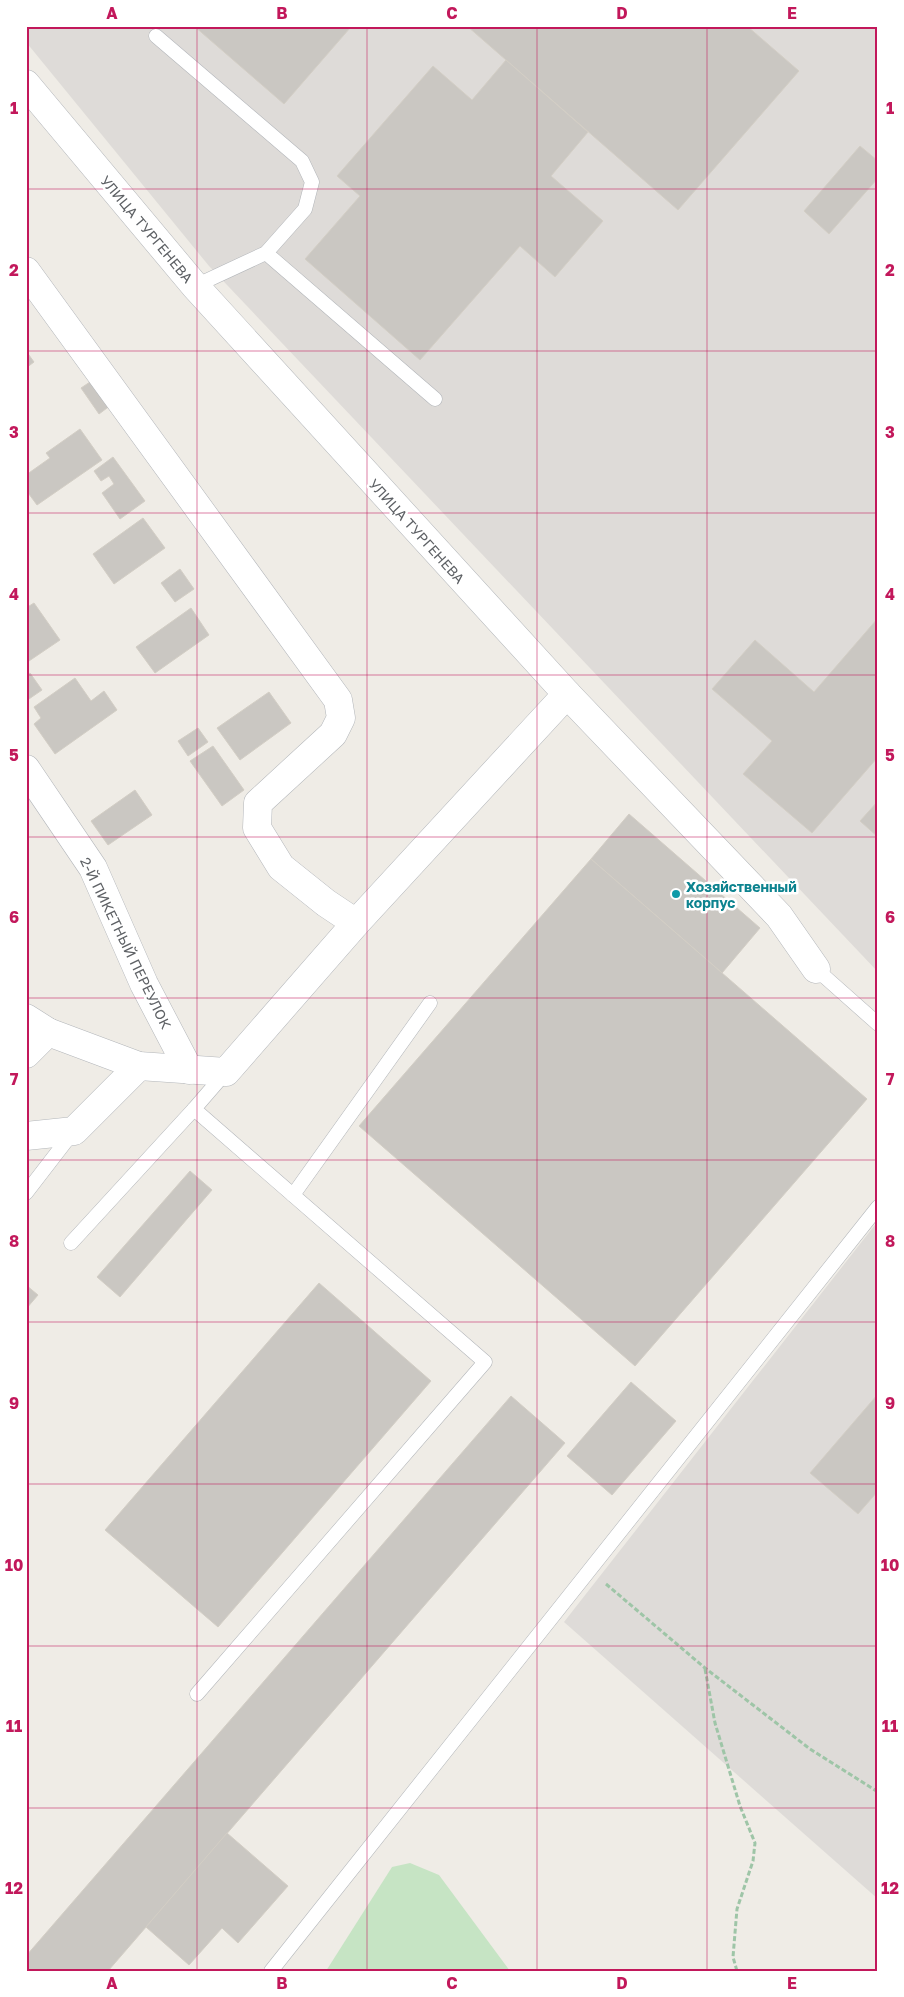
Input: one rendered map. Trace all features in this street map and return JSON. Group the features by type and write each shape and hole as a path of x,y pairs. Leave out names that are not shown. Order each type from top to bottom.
{"street":[{"name":"УЛИЦА ТУРГЕНЕВА","path":"26,84 195,286 567,694 779,916 816,969"},
{"path":"26,271 338,700 341,718 333,734 258,803 257,828 281,867 326,903 356,923"},
{"path":"26,1054 37,1025 139,1066 226,1072 356,923 567,694"},
{"name":"2-Й ПИКЕТНЫЙ ПЕРЕУЛОК","path":"26,768 92,868 144,984 189,1070"},
{"path":"26,1136 74,1131 139,1066"}],"lane":[{"path":"156,36 302,161 312,182 305,209 266,253 195,286"},
{"path":"266,253 435,399"},
{"path":"816,969 878,1024"},
{"path":"293,1195 430,1003"},
{"path":"72,1243 226,1072"},
{"path":"194,1109 485,1362 197,1694"},
{"path":"26,1193 74,1131"},
{"path":"270,1971 878,1207"}],"path":[{"path":"589,1568 705,1668 810,1749 878,1792"},
{"path":"705,1668 715,1723 740,1806 755,1843 752,1860 737,1909 733,1957 737,1971"}],"shaded area":[{"path":"26,26 878,26 878,972 209,266 26,42"},
{"path":"878,1221 878,1899 564,1622"}],"green space":[{"path":"410,1863 439,1875 510,1971 326,1971 392,1867"}],"building":[{"path":"194,26 347,26 350,28 284,104"},
{"path":"467,26 747,26 799,71 678,210"},
{"path":"506,60 588,132 551,176 603,221 555,277 520,246 420,360 305,259 360,196 337,176 433,66 472,100"},
{"path":"860,146 878,161 878,178 829,234 804,211"},
{"path":"26,351 34,362 26,368"},
{"path":"93,380 111,405 99,414 81,388"},
{"path":"80,429 102,460 37,505 26,490 26,475 50,458 46,453"},
{"path":"113,457 145,501 120,519 102,493 114,484 109,476 101,481 94,471"},
{"path":"143,518 165,548 114,584 93,554"},
{"path":"180,569 194,589 175,602 161,583"},
{"path":"34,603 60,640 26,663 26,608"},
{"path":"191,608 209,635 155,673 136,647"},
{"path":"878,618 878,757 812,833 743,774 772,741 712,689 755,640 814,692"},
{"path":"30,673 42,690 26,701 26,676"},
{"path":"75,678 91,701 104,691 117,710 55,754 34,724 41,718 34,707"},
{"path":"269,692 291,723 240,760 217,728"},
{"path":"198,728 208,742 188,756 178,741"},
{"path":"213,746 244,790 222,806 190,761"},
{"path":"135,790 152,815 108,845 91,821"},
{"path":"878,801 878,837 860,821"},
{"name":"Хозяйственный корпус","path":"629,814 760,928 722,973 591,859"},
{"path":"591,859 867,1099 635,1366 359,1126"},
{"path":"190,1171 212,1190 120,1297 97,1277"},
{"path":"319,1283 431,1381 218,1627 105,1530"},
{"path":"26,1285 38,1295 26,1309"},
{"path":"631,1382 676,1421 612,1495 567,1456"},
{"path":"878,1394 878,1491 858,1514 810,1473"},
{"path":"511,1396 565,1443 108,1971 26,1971 26,1956"},
{"path":"227,1833 288,1886 238,1943 222,1928 189,1965 146,1927"}],"place":[{"name":"Хозяйственный корпус","path":"676,894"}]}
